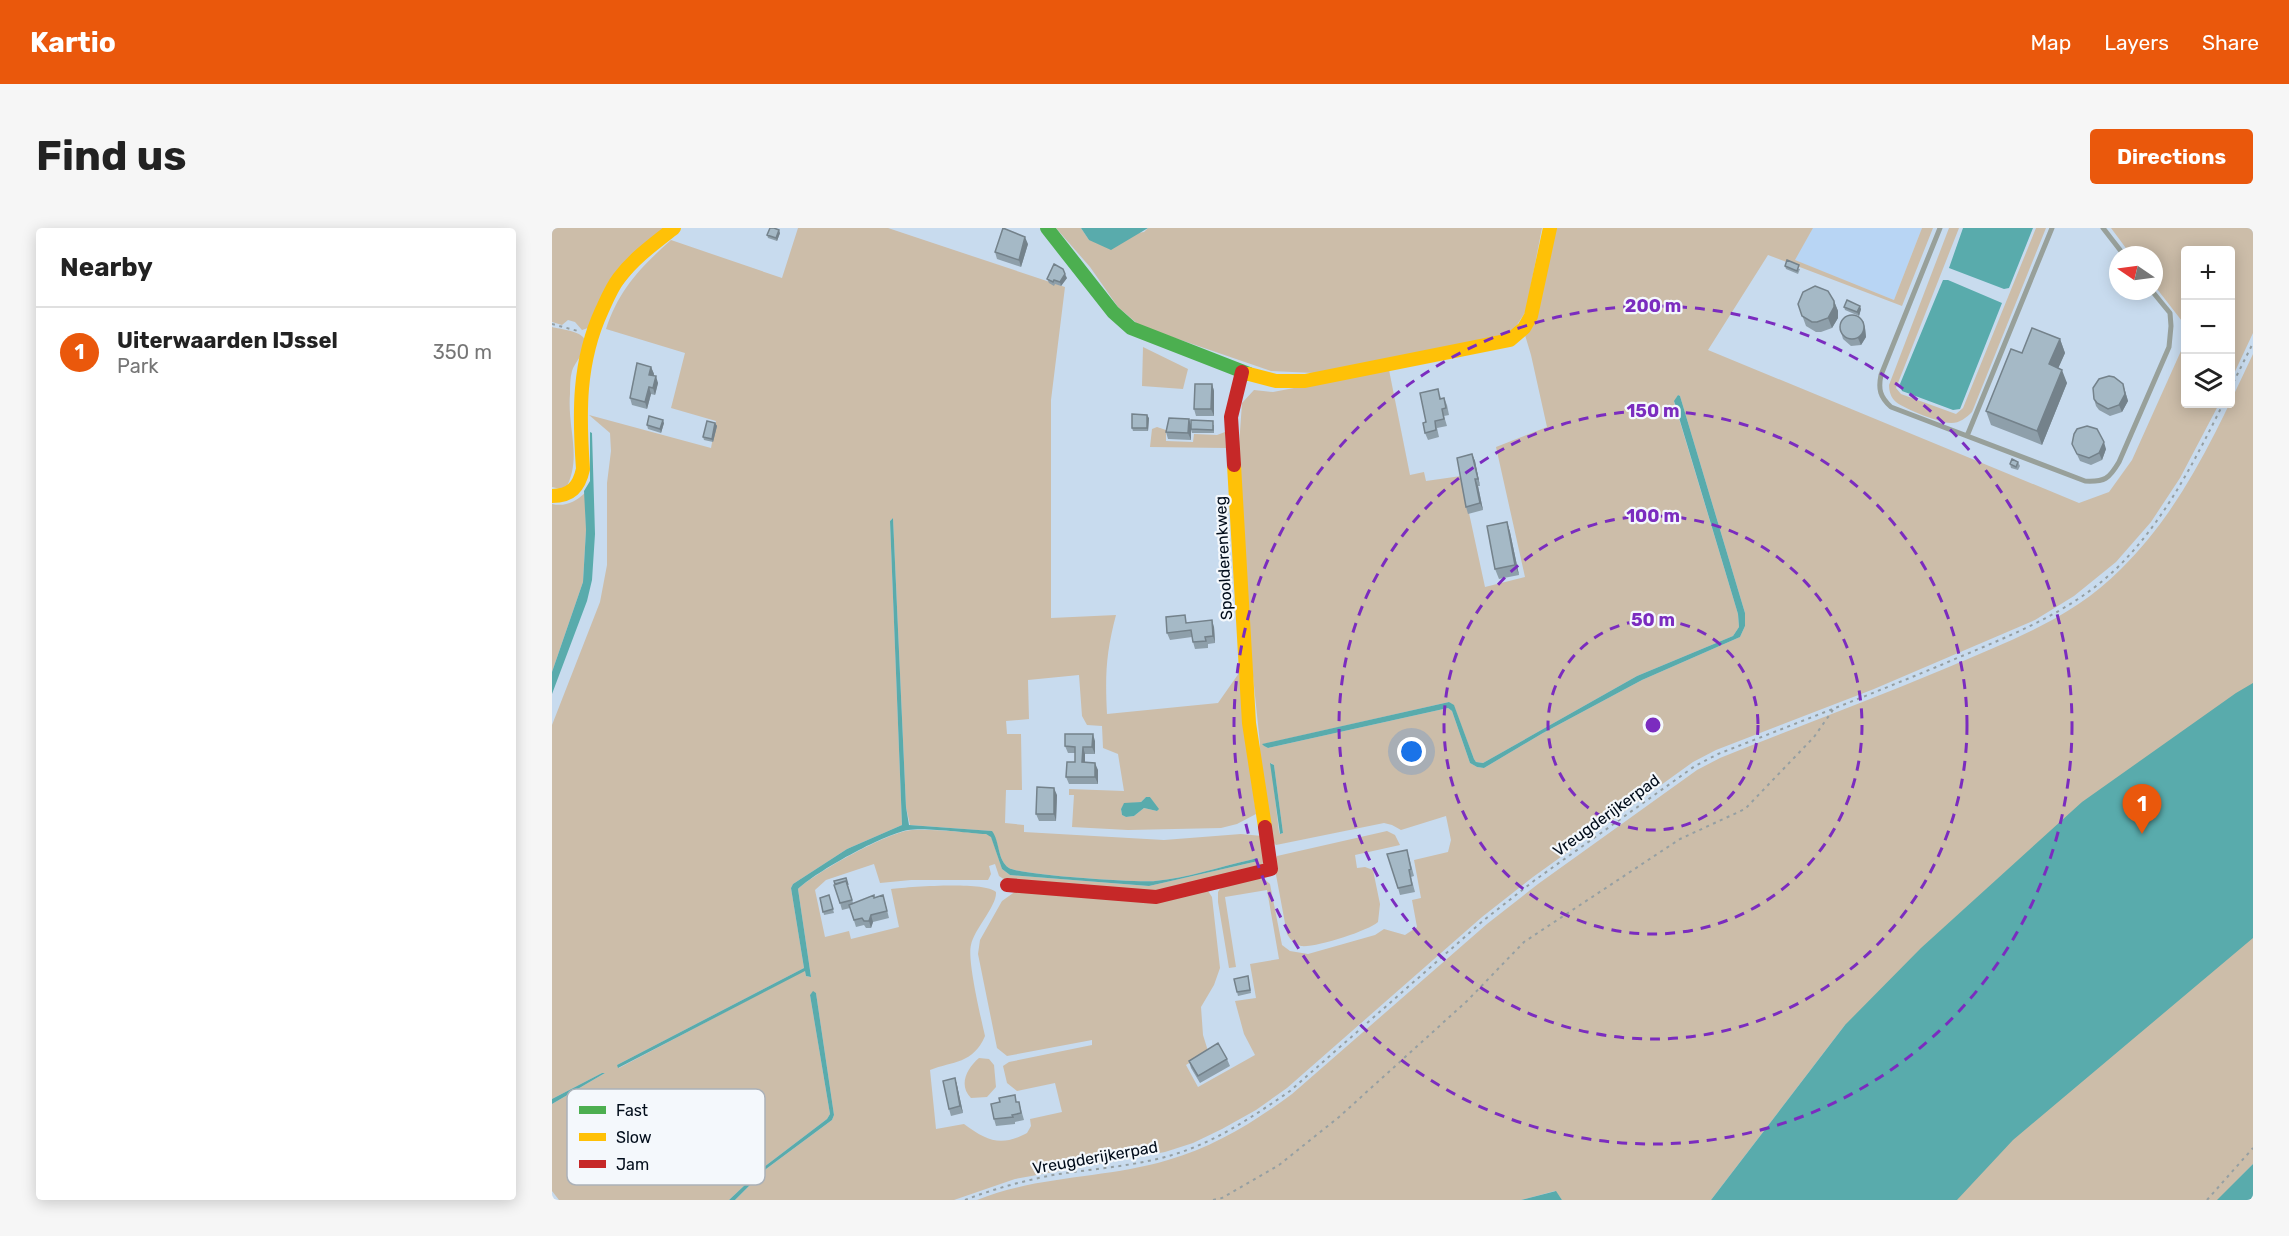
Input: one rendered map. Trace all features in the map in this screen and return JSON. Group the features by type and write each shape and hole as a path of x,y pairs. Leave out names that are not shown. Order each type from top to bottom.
{"street":[{"path":"552,496 569,495 579,486 582,478 580,382 592,334 619,278 674,228"},
{"path":"1047,228 1113,312 1131,328 1242,372 1276,381 1305,381 1510,340 1524,328 1531,316 1550,228"},
{"name":"Spoolderenkweg","path":"1008,885 1156,897 1271,870 1258,795 1247,699 1231,417 1242,372"}],"lane":[{"path":"1940,228 1881,375 1878,387 1882,400 1891,407 2085,481 2100,482 2110,476 2119,462 2169,347 2170,314 2159,300"},
{"path":"1967,436 2052,228"},
{"path":"2103,228 2117,246"}],"path":[{"path":"552,324 592,334"},
{"path":"2235,379 2253,343"},
{"name":"Vreugderijkerpad","path":"965,1200 1016,1183 1166,1156 1194,1147 1224,1133 1290,1091 1484,920 1535,880 1687,772 1718,754 2035,625 2072,603 2118,567 2152,527 2183,482 2221,408"},
{"path":"1212,1200 1222,1198 1279,1165 1339,1117 1467,1001 1524,942 1680,839 1745,809 1814,737 1835,707"},
{"path":"2207,1200 2253,1148"}],"shaded area":[{"path":"552,228 668,228 588,328 582,330 575,322 568,320 562,325 552,322"},
{"path":"798,228 888,228 1065,287 1051,400 1051,618 1116,615 1107,664 1107,714 1218,703 1239,673 1256,814 1237,824 1221,828 1128,830 1072,827 1074,795 1069,795 1069,789 1124,791 1118,754 1103,748 1102,726 1087,725 1082,716 1079,675 1028,680 1029,719 1006,721 1007,734 1021,734 1022,790 1006,790 1005,823 1024,825 1024,832 1164,840 1241,834 1262,836 1265,858 1258,869 1162,892 1149,893 1008,882 999,876 995,864 989,866 991,874 988,880 911,880 880,883 874,864 826,880 815,890 825,937 849,931 851,939 899,927 891,889 962,886 996,892 993,904 976,932 970,952 985,1036 975,1052 968,1057 930,1070 936,1129 964,1124 980,1135 1002,1141 1027,1133 1031,1126 1030,1119 1062,1112 1055,1083 1017,1091 1007,1083 1003,1066 1009,1062 1092,1045 1092,1040 1007,1056 997,1048 978,954 980,940 1002,901 1016,891 1153,901 1205,889 1208,891 1212,897 1220,968 1214,985 1201,1007 1203,1035 1208,1051 1186,1065 1198,1087 1255,1055 1244,1034 1235,1001 1256,998 1250,964 1279,959 1267,890 1225,897 1236,967 1229,968 1218,902 1218,892 1222,886 1253,878 1265,880 1270,884 1282,945 1290,951 1308,954 1375,935 1384,929 1405,935 1417,927 1412,900 1421,898 1414,860 1448,852 1451,840 1446,816 1401,830 1384,823 1276,845 1270,839 1259,757 1260,744 1246,608 1239,446 1242,403 1254,390 1273,392 1389,370 1410,475 1424,472 1426,481 1461,476 1485,587 1525,577 1496,447 1547,427 1525,335 1535,320 1554,228 1813,228 1795,260 1894,300 1922,228 1933,228 1902,306 1768,255 1708,350 2079,503 2109,492 2132,460 2181,351 2181,408 2217,408 2180,478 2151,522 2116,562 2074,596 2035,620 1874,689 1716,750 1693,762 1533,877 1482,917 1287,1088 1256,1110 1222,1129 1193,1143 1165,1152 1015,1179 954,1200 735,1200 750,1185 765,1185 765,1170 832,1120 834,1115 816,993 813,992 810,995 830,1114 827,1119 765,1166 765,1089 578,1089 605,1073 602,1073 567,1089 567,1091 552,1099 552,725 600,602 607,565 607,483 611,451 610,433 589,415 711,448 716,421 671,408 685,353 606,329 624,290 671,240 782,278","holes":["1678,395 1745,613 1745,626 1740,637 1642,680 1543,733 1484,768 1470,763 1452,711 1448,708 1268,748 1264,746 1263,744 1449,702 1454,706 1474,759 1476,762 1483,763 1637,676 1733,636 1739,627 1738,614 1674,402","893,518 906,807 910,825 991,831 1005,865 1018,871 1104,880 1155,881 1191,875 1257,858 1258,861 1149,886 1010,875 1002,869 991,836 986,834 930,830 901,832 853,854 798,889 811,977 806,976 805,970 619,1068 617,1065 804,968 791,888 793,884 847,849 902,825 890,521","1271,763 1274,765 1283,833 1280,834","1146,797 1150,797 1157,811 1144,808 1134,816 1122,815 1121,809 1124,804 1141,802"]},
{"path":"1056,228 1081,228 1089,240 1144,232 1148,228 1542,228 1526,311 1513,331 1501,337 1314,373 1271,371 1140,326 1118,307 1090,267"},
{"path":"1081,228 1148,228 1111,250 1089,240"},
{"path":"1813,228 1922,228 1894,300 1794,260"},
{"path":"1949,228 1959,228 1896,388 1901,394 1956,414 1963,408 2036,228 2046,228 1972,412 1963,420 1951,423 1914,412 1900,405 1894,400 1889,385"},
{"path":"1963,228 2033,228 2009,288 2004,289 1949,268"},
{"path":"2111,228 2253,228 2253,333 2235,371 2235,246 2181,246 2181,320 2163,297 2163,246 2124,246"},
{"path":"1943,280 1948,280 2002,303 1960,409 1953,410 1902,391 1900,384"},
{"path":"552,327 577,333 585,341 584,350 571,377 570,407 574,455 573,467 565,490 552,487"},
{"path":"1143,347 1188,369 1183,389 1142,386"},
{"path":"2253,354 2253,1164 2218,1200 1819,1200 1845,1025 1711,1200 1562,1200 1555,1191 1521,1200 977,1200 1024,1186 1120,1171 1168,1160 1185,1155 1233,1133 1292,1094 1487,924 1538,884 1697,770 1720,758 1991,649 2038,628 2082,602 2121,569 2163,520 2197,467 2227,408 2235,408 2235,392"},
{"path":"1678,395 1745,613 1745,626 1740,637 1642,680 1543,733 1484,768 1470,763 1452,711 1448,708 1268,748 1262,744 1449,702 1454,705 1474,759 1476,762 1483,763 1637,676 1733,636 1739,627 1738,614 1674,401"},
{"path":"1157,427 1166,430 1166,441 1193,442 1194,434 1217,435 1225,432 1226,448 1150,447 1152,429"},
{"path":"590,432 592,433 595,534 592,580 587,601 552,694 552,672 583,582 586,530 584,491 590,481"},
{"path":"585,493 586,530 583,582 552,672 552,504 570,503"},
{"path":"893,518 906,807 909,825 992,831 1002,860 1009,868 1056,876 1155,881 1191,875 1257,858 1258,861 1149,886 1010,875 1002,869 991,837 986,834 925,829 897,833 850,855 798,889 811,977 806,976 805,971 618,1068 617,1065 804,968 791,888 793,884 847,849 902,825 890,521"},
{"path":"2253,683 2253,938 2013,1140 1957,1200 1711,1200 1845,1025 1921,948 2082,802"},
{"path":"1270,763 1274,765 1283,833 1280,834"},
{"path":"1146,797 1150,797 1159,809 1157,811 1144,808 1134,816 1122,815 1121,809 1124,803 1141,802"},
{"path":"1387,831 1395,835 1400,845 1355,855 1357,868 1365,867 1373,870 1380,904 1378,922 1364,930 1329,942 1308,946 1294,943 1287,934 1274,864 1277,856"},
{"path":"813,991 816,993 834,1115 832,1120 765,1170 765,1166 827,1119 830,1114 810,995"},
{"path":"979,1058 989,1059 994,1065 996,1087 987,1097 971,1098 965,1088 966,1077"},
{"path":"602,1073 605,1073 578,1089 571,1089"},
{"path":"567,1091 567,1095 552,1104 552,1099"},
{"path":"567,1095 567,1185 745,1185 729,1200 559,1200 552,1191 552,1104"},
{"path":"2253,1164 2253,1200 2217,1200"},
{"path":"745,1185 750,1185 735,1200 729,1200"},
{"path":"1556,1191 1562,1200 1521,1200"}],"building":[{"path":"770,228 779,230 776,238 767,235"},
{"path":"1003,228 1025,237 1019,260 995,252"},
{"path":"1787,260 1799,265 1797,271 1785,266"},
{"path":"1054,264 1063,269 1065,274 1060,282 1047,279"},
{"path":"1815,286 1828,291 1834,301 1834,307 1828,318 1812,322 1802,316 1798,304 1803,292"},
{"path":"1847,300 1860,306 1857,312 1844,307"},
{"path":"1852,315 1860,319 1864,327 1860,335 1852,339 1844,335 1840,327 1844,319"},
{"path":"2032,328 2060,339 2049,364 2062,370 2037,431 1986,411 2011,349 2022,353"},
{"path":"637,363 651,367 649,375 656,376 653,388 649,387 645,402 630,398"},
{"path":"2109,376 2123,384 2125,394 2119,405 2108,409 2094,399 2093,388 2099,379"},
{"path":"1195,384 1212,384 1211,409 1194,409"},
{"path":"1438,389 1440,399 1444,398 1446,408 1442,409 1444,419 1435,421 1436,430 1425,433 1423,423 1426,422 1420,393"},
{"path":"1132,414 1147,415 1147,428 1132,428"},
{"path":"649,416 663,420 660,429 647,425"},
{"path":"1169,418 1189,419 1188,433 1166,432"},
{"path":"1191,420 1213,421 1213,430 1191,429"},
{"path":"707,421 715,423 712,439 703,437"},
{"path":"2087,426 2097,429 2104,442 2099,453 2089,458 2077,454 2072,444 2077,429"},
{"path":"1472,454 1478,479 1475,479 1480,503 1466,507 1457,458"},
{"path":"2012,459 2018,462 2016,467 2010,464"},
{"path":"1507,522 1515,565 1495,569 1487,526"},
{"path":"1185,615 1186,623 1212,620 1213,636 1205,637 1206,641 1193,642 1191,630 1167,633 1166,617"},
{"path":"1065,734 1093,734 1092,747 1083,747 1082,762 1095,763 1095,777 1066,777 1067,762 1075,762 1075,747 1065,746"},
{"path":"1037,787 1054,788 1054,814 1036,814"},
{"path":"1407,850 1412,885 1398,888 1387,854"},
{"path":"846,878 848,885 846,881 835,884 834,881"},
{"path":"846,881 852,900 840,903 834,885"},
{"path":"829,895 833,909 823,912 820,898"},
{"path":"874,895 874,898 883,895 887,911 871,915 869,921 864,921 862,918 854,920 849,905"},
{"path":"1248,976 1250,990 1237,992 1234,979"},
{"path":"1218,1043 1227,1059 1198,1076 1189,1061"},
{"path":"955,1078 960,1106 949,1109 943,1081"},
{"path":"1015,1095 1021,1113 1012,1115 1013,1117 994,1119 991,1104 1000,1102 999,1098"}],"traffic: fast":[{"path":"1047,228 1113,312 1131,328 1249,374"}],"traffic: slow":[{"path":"552,496 559,496 573,489 583,469 581,408 584,369 594,330 606,302 616,282 631,264 674,228"},
{"path":"1249,374 1276,381 1305,381 1510,340 1524,328 1531,316 1550,228"},
{"path":"1234,465 1249,723 1265,827"}],"traffic: jam":[{"path":"1234,465 1231,417 1242,372"},
{"path":"1007,885 1156,897 1271,869 1265,827"}],"place":[{"name":"Uiterwaarden IJssel","path":"2142,834"}]}
